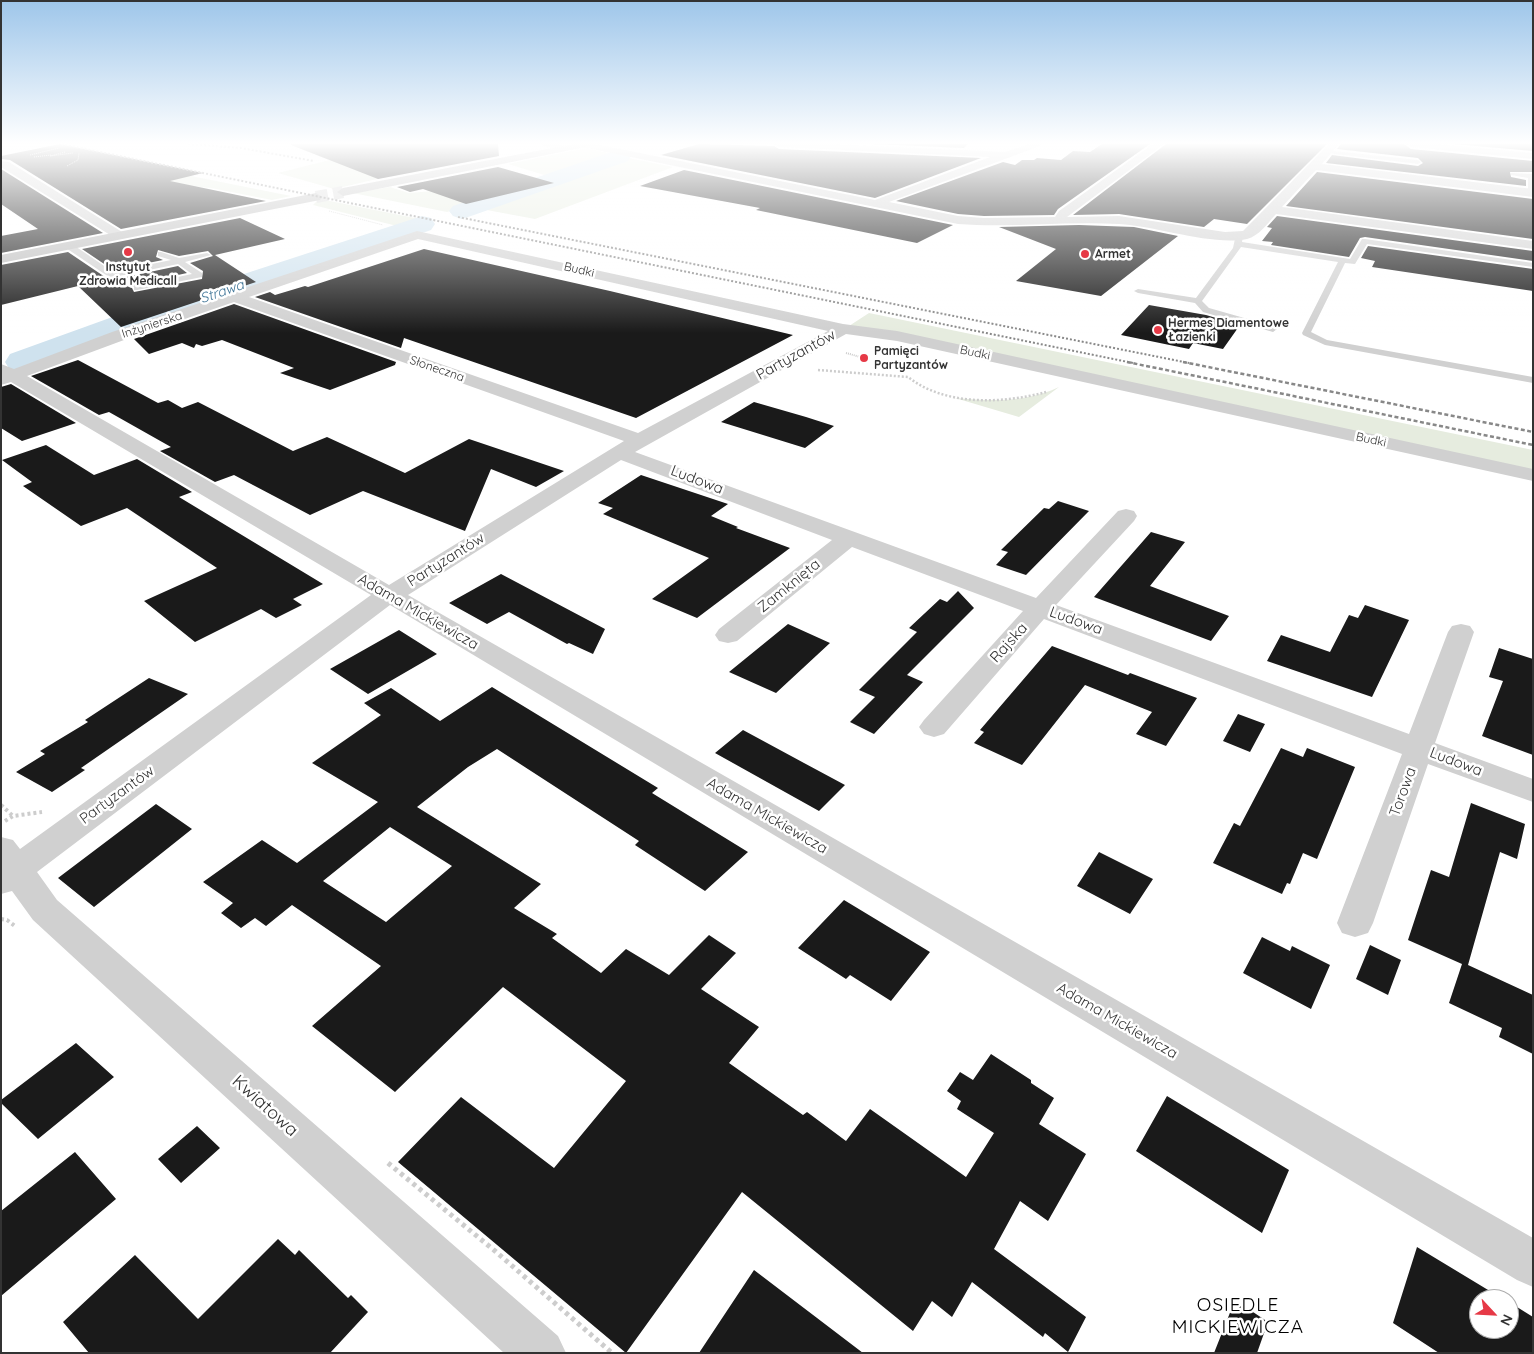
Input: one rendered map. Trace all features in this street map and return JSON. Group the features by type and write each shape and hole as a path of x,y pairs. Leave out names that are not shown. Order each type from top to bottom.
{"street":[{"path":"73,207 120,236"},
{"path":"1,259 265,207"},
{"path":"891,207 958,220 1002,222 1063,220 1127,221 1216,234 1238,240 1252,232 1276,207"},
{"path":"1063,220 1061,217 1063,214 1072,207"},
{"path":"1273,210 1533,245"},
{"name":"Inżynierska","path":"5,375 417,234"},
{"name":"Budki","path":"417,234 843,329 906,338 1533,475"},
{"name":"Słoneczna","path":"234,297 630,447"},
{"name":"Partyzantów","path":"8,854 389,594 404,587 630,447 843,329"},
{"name":"Adama Mickiewicza","path":"5,375 375,588 389,594 1533,1264"},
{"name":"Ludowa","path":"630,447 850,537 1533,791"},
{"name":"Rajska","path":"934,727 1040,608 1126,516"},
{"name":"Zamknięta","path":"728,636 850,537"},
{"name":"Torowa","path":"1355,923 1461,632"},
{"name":"Kwiatowa","path":"8,854 45,910 541,1353"}],"lane":[{"path":"1198,302 1237,248 1238,240 1352,262 1365,241 1533,265"},
{"path":"69,246 112,275 134,286 199,275 179,261 161,254"},
{"path":"112,275 207,255"},
{"path":"1342,261 1306,333 1310,337 1325,342 1533,380"},
{"path":"1138,291 1198,302 1206,310 1272,330"}],"path":[{"path":"327,211 382,224"},
{"path":"855,356 864,358"},
{"path":"816,369 908,377 914,383 930,391 971,399 1017,398 1049,390"},
{"path":"1,805 8,854"},
{"path":"381,1157 495,1251 612,1353"}],"shaded area":[{"path":"322,207 361,207 420,219 397,226"},
{"path":"423,207 462,207 447,212"},
{"path":"478,207 566,207 535,219 476,208"},
{"path":"869,313 1533,450 1533,470 849,326"},
{"path":"1059,387 1019,417 955,398 1008,400 1034,396"}],"building":[{"path":"6,207 62,207 103,233 1,253 1,236 38,229"},
{"path":"86,207 234,207 121,229"},
{"path":"756,207 866,207 953,225 917,243 756,210 760,208"},
{"path":"926,207 1061,207 1054,215 984,216 958,214"},
{"path":"1083,207 1264,207 1247,224 1214,219 1204,227 1119,214 1073,215"},
{"path":"1295,207 1533,207 1533,239"},
{"path":"1277,216 1533,251 1533,261 1365,237 1360,238 1349,257 1271,245 1273,242 1262,241 1272,228 1267,227"},
{"path":"240,218 285,239 215,255 256,282 121,327 78,286 1,305 1,265 68,252 108,279 132,288 134,292 202,279 203,271 190,263 213,256 208,251 179,256 158,250 156,257 163,260 113,270 82,249"},
{"path":"1079,225 1134,227 1178,236 1101,296 1016,281 1056,249 999,227"},
{"path":"1368,246 1533,269 1533,291 1372,267 1375,261 1361,258"},
{"path":"424,249 793,335 636,418 404,338 401,348 255,297 270,292 275,295 305,286 308,287"},
{"path":"178,266 187,273 137,284 126,277"},
{"path":"234,304 396,362 395,365 330,390 280,373 294,368 222,340 202,346 196,344 194,348 182,343 149,354 134,339"},
{"name":"Hermes Diamentowe Łazienki","path":"1149,305 1206,315 1240,325 1223,349 1193,343 1189,349 1121,335"},
{"path":"78,360 158,403 168,400 182,408 198,402 293,451 327,437 405,473 469,439 564,471 536,487 491,469 465,531 363,491 310,515 234,475 215,482 160,451 171,447 109,412 99,415 31,376"},
{"path":"11,384 76,423 22,441 1,428 1,387"},
{"path":"754,402 834,426 805,448 721,422"},
{"path":"46,445 94,475 137,459 192,492 179,497 323,584 293,599 302,605 276,618 261,609 195,642 144,601 217,568 127,508 81,526 23,486 32,482 2,460"},
{"path":"641,475 728,504 711,516 738,527 736,528 790,548 697,618 652,599 709,558 603,514 613,508 598,503"},
{"path":"1058,501 1089,511 1026,575 996,565 1008,552 1001,550 1044,508 1049,509"},
{"path":"1151,532 1185,542 1150,586 1229,616 1211,641 1094,597"},
{"path":"501,574 605,629 593,654 569,643 567,644 509,612 487,624 449,603"},
{"path":"958,591 974,608 907,675 923,682 874,734 850,722 875,697 859,690 917,632 909,628 940,599 947,602"},
{"path":"1365,605 1409,620 1372,697 1267,661 1281,635 1330,652 1349,615 1358,618"},
{"path":"788,624 830,643 776,693 729,672"},
{"path":"399,630 437,654 368,694 330,669"},
{"path":"1052,646 1128,675 1130,673 1197,698 1166,746 1136,734 1152,712 1085,685 1022,765 974,743 984,732 980,730"},
{"path":"1499,648 1533,659 1533,755 1482,736 1503,681 1489,677"},
{"path":"149,678 188,694 81,768 85,770 52,792 16,772 45,754 40,751 88,722 85,720"},
{"path":"492,687 658,788 652,793 748,852 705,891 635,845 639,841 497,749 468,767 417,807 541,884 514,908 557,934 552,938 601,973 626,949 669,975 709,935 736,953 701,989 759,1027 729,1063 803,1115 807,1112 846,1141 870,1109 966,1177 994,1133 957,1109 961,1101 947,1091 960,1072 973,1080 991,1054 1031,1080 1031,1083 1054,1098 1039,1124 1086,1154 1048,1221 1020,1201 994,1249 1086,1317 1068,1352 1045,1333 1043,1337 972,1282 952,1317 932,1301 913,1331 742,1192 626,1353 398,1162 461,1097 554,1168 626,1081 503,987 395,1092 312,1026 381,966 292,905 266,926 255,918 241,928 221,913 233,903 203,882 262,840 297,863 378,802 312,763 381,715 364,703 391,688 440,721","holes":["390,827 452,866 386,922 323,881"]},
{"path":"1238,714 1265,724 1250,752 1223,741"},
{"path":"743,730 845,785 819,811 715,753"},
{"path":"1281,748 1303,757 1307,748 1355,767 1317,859 1303,853 1290,884 1287,883 1282,894 1213,863 1234,823 1240,826"},
{"path":"1471,803 1525,824 1517,859 1500,852 1468,965 1533,995 1533,1054 1499,1037 1502,1028 1449,1003 1462,964 1408,940 1431,870 1449,877"},
{"path":"156,804 192,829 94,907 58,878"},
{"path":"1099,852 1153,879 1130,914 1077,886"},
{"path":"844,900 930,952 891,1001 850,975 846,979 798,948"},
{"path":"1262,937 1290,951 1292,946 1330,965 1311,1009 1243,973"},
{"path":"1370,945 1401,960 1388,995 1356,979"},
{"path":"76,1043 114,1077 38,1139 1,1103 1,1100"},
{"path":"1167,1096 1289,1170 1262,1233 1136,1151"},
{"path":"197,1126 220,1148 181,1183 158,1159"},
{"path":"75,1152 116,1199 1,1296 1,1211"},
{"path":"278,1239 295,1255 299,1250 348,1298 351,1295 368,1312 330,1353 89,1353 63,1322 135,1255 198,1319"},
{"path":"1417,1247 1486,1289 1469,1289 1469,1339 1519,1339 1519,1308 1533,1317 1533,1353 1439,1353 1393,1323"},
{"path":"754,1270 863,1353 699,1353"},
{"path":"1235,1300 1268,1322 1257,1353 1214,1353"}],"waterway":[{"name":"Strawa","path":"462,211 473,207"},
{"name":"Strawa","path":"23,362 130,322 422,224"}],"railway":[{"path":"370,207 1133,363"},
{"path":"458,217 1189,363"},
{"path":"1127,362 1533,445"},
{"path":"1183,362 1533,432"}],"place":[{"name":"Instytut Zdrowia Medicall","path":"128,252"},
{"name":"Armet","path":"1085,254"},
{"name":"Hermes Diamentowe Łazienki","path":"1158,330"},
{"name":"Pamięci Partyzantów","path":"864,358"}],"district":[{"name":"OSIEDLE MICKIEWICZA","path":"1238,1316"}]}
